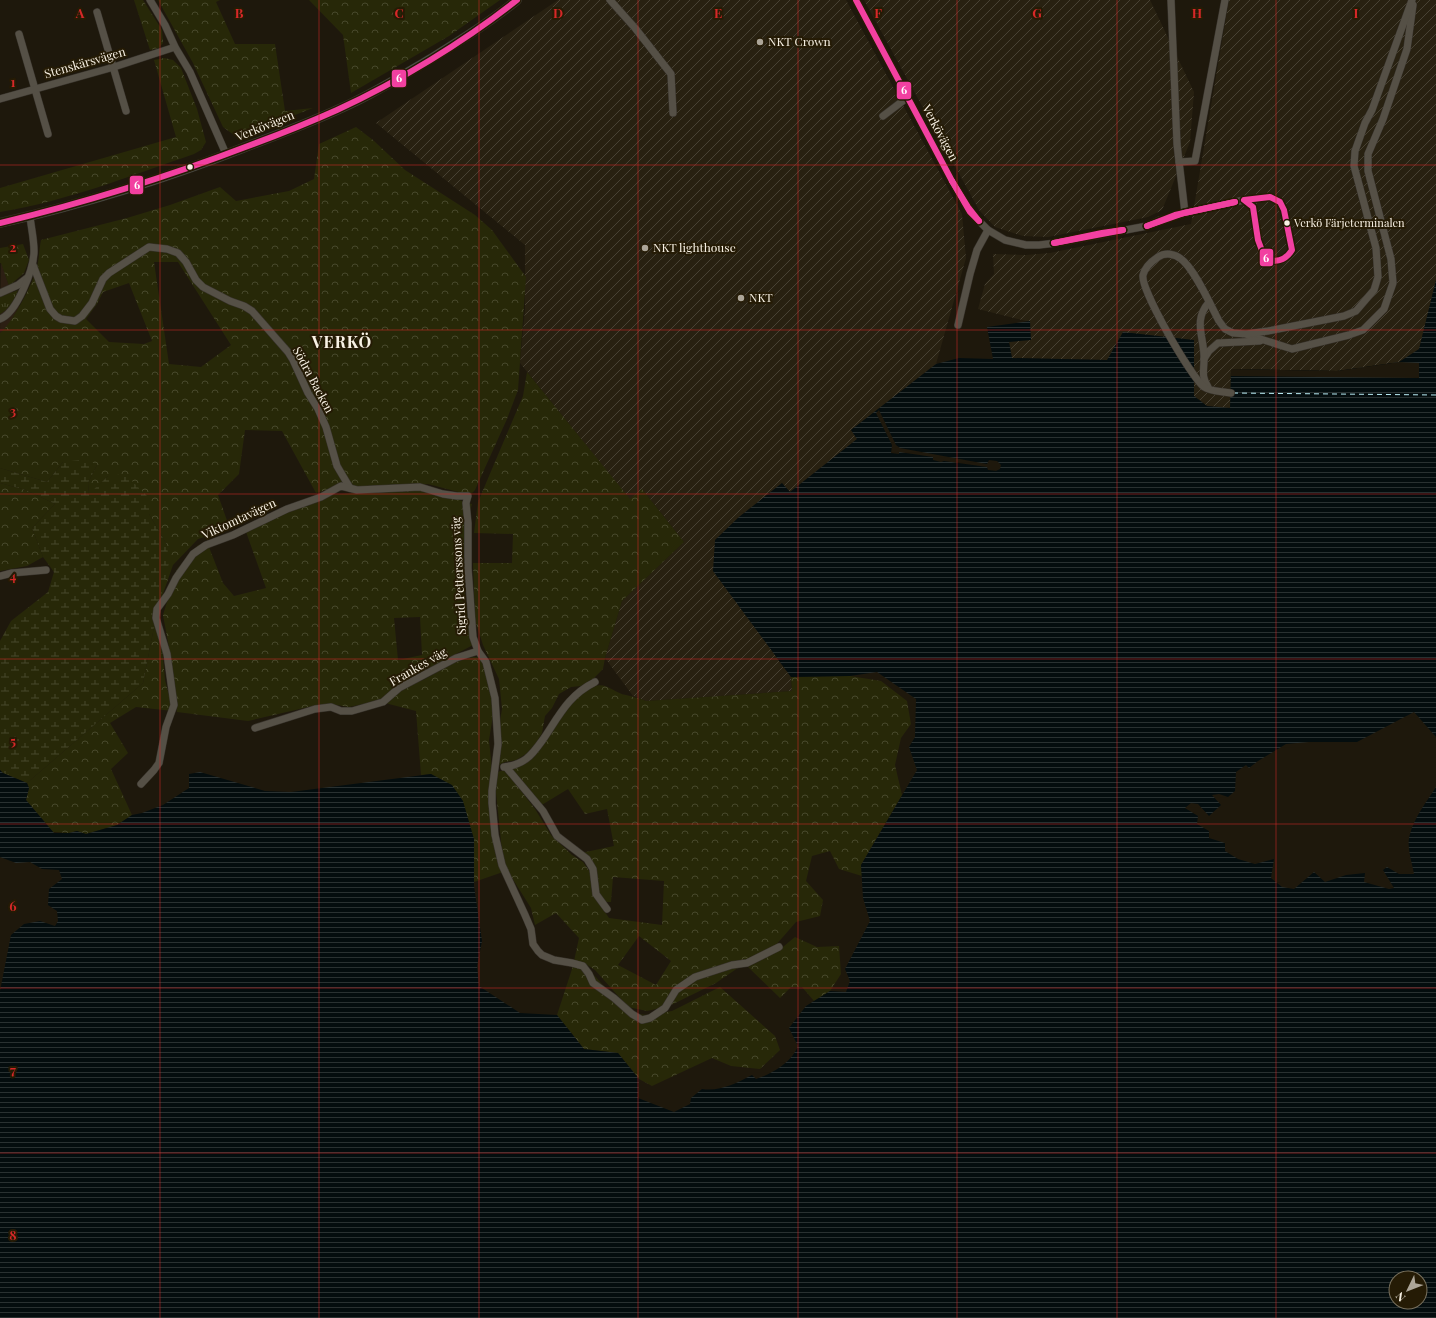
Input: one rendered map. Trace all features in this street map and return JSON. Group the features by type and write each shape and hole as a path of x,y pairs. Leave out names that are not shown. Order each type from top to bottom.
{"main road":[{"name":"Verkövägen","path":"0,222 30,216 118,192 226,154 350,104 405,74 456,43 505,10 517,0"}],"street":[{"path":"150,0 190,72 226,154"},
{"path":"610,0 635,28 671,74 673,113"},
{"name":"Verkövägen","path":"856,0 970,212 988,230 1005,240 1026,245 1056,243 1147,226 1160,220 1185,213 1244,200 1269,197 1280,202 1284,210 1292,250 1284,260 1278,261 1267,259 1263,255 1253,207 1244,200"},
{"path":"1171,0 1179,162 1185,213"},
{"path":"1179,162 1196,161 1225,0"},
{"path":"1246,334 1292,349 1349,335 1363,330 1384,309 1393,283 1392,259 1368,171 1368,154 1383,119 1407,49 1413,0"},
{"path":"1231,393 1204,387 1180,354 1147,292 1143,276 1147,267 1154,259 1162,255 1172,254 1181,259 1191,269 1219,321 1225,329 1232,333 1246,334 1268,331 1344,316 1356,311 1374,290 1378,277 1376,248 1354,166 1355,151 1413,0"},
{"path":"98,12 126,111"},
{"path":"19,34 48,134"},
{"name":"Stenskärsvägen","path":"0,99 114,67 175,47"},
{"path":"883,116 908,97"},
{"path":"0,319 9,312 18,300 33,265 34,251 30,216"},
{"path":"958,324 977,250 988,230"},
{"name":"Södra Backen","path":"33,265 50,309 61,319 75,321 82,316 92,304 103,279 149,247 167,249 178,253 186,262 196,280 203,287 252,311 288,352 308,393 318,408 326,428 337,466 350,488"},
{"path":"0,293 18,285 28,277"},
{"path":"1204,360 1199,324 1204,308 1209,302"},
{"path":"1209,389 1205,382 1202,370 1204,360 1209,351 1218,343 1266,340"},
{"name":"Viktomtavägen","path":"141,784 159,762 166,727 174,705 167,654 156,618 157,609 193,554 206,545 233,535 287,509 321,497 340,486 356,490 420,487 443,494 468,496"},
{"name":"Sigrid Petterssons väg","path":"468,496 466,503 468,523 468,568 473,638 478,651 486,662 495,698 498,744 496,769 492,790 494,835 502,865 525,915 533,944 542,955 554,960 572,962 583,966 593,983 614,998 632,1014 642,1020 650,1018 665,1008 676,990 695,977 732,965 747,963 779,947"},
{"path":"0,576 12,573 46,570"},
{"name":"Frankes väg","path":"255,728 315,709 331,707 342,711 352,711 383,702 399,688 456,658 478,651"},
{"path":"496,769 516,765 528,758 539,745 569,701 582,688 595,682"},
{"path":"506,767 543,811 557,836 587,860 593,870 596,894 607,909"}],"shaded area":[{"path":"558,0 846,0 962,214 966,258 936,364 851,430 857,439 790,492 782,483 739,517 715,540 778,660 791,677 792,691 646,701 633,696 605,658 622,601 684,542 642,489 630,500 520,363 525,310 525,245 376,123"},
{"path":"864,0 1150,0 1194,92 1190,142 1162,210 1148,217 1048,237 1023,236 995,227 979,210"},
{"path":"1229,0 1436,0 1436,280 1419,350 1399,362 1337,371 1231,369 1231,408 1207,406 1194,396 1107,360 1012,358 1009,342 1030,322 978,309 985,284 994,274 993,254 1026,255 1050,253 1191,224"},
{"path":"1,262 9,286 19,307 6,329 0,333"},
{"path":"1436,280 1436,737 1414,712 1357,742 1309,742 1286,744 1249,768 1246,765 1236,772 1235,791 1228,797 1219,794 1212,795 1221,805 1209,816 1198,804 1191,803 1185,808 1198,816 1197,824 1209,831 1209,838 1225,843 1225,851 1238,859 1255,864 1274,859 1271,878 1282,887 1294,889 1314,872 1325,882 1346,875 1365,873 1364,882 1389,889 1394,888 1383,870 1387,867 1399,874 1414,874 1409,849 1410,834 1418,816 1436,787 1436,1318 0,1318 0,991 11,935 24,924 40,921 55,926 58,921 57,911 48,905 49,889 62,879 59,870 42,869 30,862 16,863 0,857 0,770 3,773 27,783 29,788 26,800 54,833 69,833 77,831 86,834 117,825 132,815 163,805 189,788 189,774 200,772 265,791 291,792 431,774 452,785 463,801 474,839 474,886 482,941 477,966 479,986 520,1013 557,1015 584,1049 618,1053 639,1079 638,1098 674,1112 690,1104 691,1098 702,1089 708,1090 721,1088 734,1084 752,1075 756,1079 781,1067 791,1057 798,1046 789,1028 806,1006 830,991 846,992 850,981 845,969 870,921 863,898 861,865 917,770 909,747 915,737 916,699 877,672 850,676 791,677 713,571 715,540 739,517 782,483 790,492 857,439 851,430 936,364 959,358 993,359 987,327 1030,321 1031,340 1009,342 1012,358 1107,360 1123,332 1194,340 1194,396 1207,406 1230,408 1231,369 1337,371 1399,362 1419,349"}],"green space":[{"path":"134,0 143,0 162,30 163,43 159,48 150,50"},
{"path":"158,0 220,0 216,2 235,44 275,44 285,111 313,108 259,129 234,135 223,127 193,63"},
{"path":"309,0 500,0 449,36 351,93 343,35"},
{"path":"164,58 173,60 181,68 197,109 206,142 201,150 194,154 74,195 0,212 0,188 176,137 154,60"},
{"path":"356,127 373,140 405,170 475,215 492,230 526,277 518,390 507,419 475,490 470,495 428,484 385,489 330,489 316,493 282,431 245,430 239,474 218,495 230,529 198,539 173,565 158,608 167,545 149,514 108,476 89,495 88,483 97,465 63,462 47,482 0,468 0,333 5,329 15,314 34,277 41,240 127,218 170,205 220,187 236,201 289,191 314,179 319,144","holes":["154,262 178,262 231,345 201,367 169,364","129,283 152,341 144,344 109,342 86,319 97,304 103,292"]},
{"path":"23,244 29,260 24,273 9,286 0,263 0,248"},
{"path":"18,290 11,304 0,314 0,297"},
{"path":"527,372 630,499 642,489 684,542 622,601 603,669 594,678 581,686 571,687 559,694 552,708 545,716 542,733 536,743 526,754 516,760 499,765 497,739 502,709 499,679 483,645 475,620 473,563 512,563 513,534 474,533 478,502 523,396"},
{"path":"87,459 97,465 88,483 89,494 108,476 125,474 151,500 149,514 167,545 169,563 156,617 143,683 27,783 3,773 0,770 0,641 11,621 48,592 54,572 43,557 32,528 55,504 26,490 0,483 0,468 47,482 63,462"},
{"path":"0,483 26,490 55,504 32,528 43,557 27,566 0,571"},
{"path":"410,489 427,490 472,504 465,545 464,576 468,618 475,642 473,645 399,684 378,701 349,707 331,704 313,706 248,721 177,712 171,682 169,647 163,615 177,569 198,545 207,542 223,583 234,596 266,588 245,529 329,495","holes":["420,617 422,655 398,660 394,618"]},
{"path":"156,617 162,647 165,680 173,711 136,707 110,723 128,753 111,769 132,815 117,825 86,834 77,831 69,833 53,832 26,800 29,788 27,783 143,683"},
{"path":"473,657 481,657 494,685 495,703 489,740 492,769 490,793 503,872 474,882 474,839 431,774 421,775 416,711 385,703 400,690 425,679 455,662"},
{"path":"850,676 881,681 907,701 911,724 901,738 895,765 902,795 861,865 862,876 839,869 830,851 812,856 806,881 823,900 820,916 796,922 775,946 745,963 716,983 669,1006 647,1011 628,1007 595,970 586,964 574,961 579,938 556,913 535,925 531,908 503,861 496,792 497,772 505,770 535,809 551,835 572,855 583,862 590,872 592,893 609,918 662,925 664,881 613,877 611,902 604,902 599,895 596,870 581,853 614,846 607,809 585,814 568,789 540,806 511,768 517,767 565,709 576,698 594,686 603,685 622,694 646,701 792,691 791,677","holes":["639,936 671,961 656,985 618,965"]},
{"path":"795,937 817,947 839,946 841,974 830,991 814,1001 802,987 791,987 780,998 748,967 778,951"},
{"path":"573,966 584,968 593,974 628,1013 648,1015 672,1011 720,987 775,1036 780,1050 760,1069 731,1066 712,1058 652,1086 639,1079 618,1053 584,1049 557,1015"}],"pier":[{"path":"1399,362 1419,363 1419,378 1231,376 1231,369 1337,371"},
{"path":"879,410 896,445 900,448 987,464 989,460 997,461 1001,465 1000,469 996,471 988,470 987,467 944,461 941,462 933,460 933,457 899,452 899,454 891,453 892,445 876,413"}],"ferry route":[{"path":"1233,393 1436,395"}],"transit line":[{"name":"6","path":"0,223 63,207 156,179 259,142 326,115 407,74 453,46 497,16 517,0"},
{"name":"6","path":"856,0 952,181"},
{"name":"6","path":"952,181 968,207 979,221"},
{"name":"6","path":"952,181 970,212 979,221"},
{"name":"6","path":"1270,197 1280,202 1284,210 1292,250 1283,259 1276,261 1268,259 1264,256 1258,240 1253,207 1244,200 1270,197"},
{"name":"6","path":"1147,226 1175,215 1235,202"},
{"name":"6","path":"1147,226 1184,213 1235,202"},
{"name":"6","path":"1054,243 1123,230"},
{"name":"6","path":"1054,243 1123,230"}],"place":[{"name":"NKT Crown","path":"760,42"},
{"name":"Verkö Färjeterminalen","path":"1287,223"},
{"name":"NKT lighthouse","path":"645,248"},
{"name":"NKT","path":"741,298"}],"district":[{"name":"VERKÖ","path":"342,342"}]}
